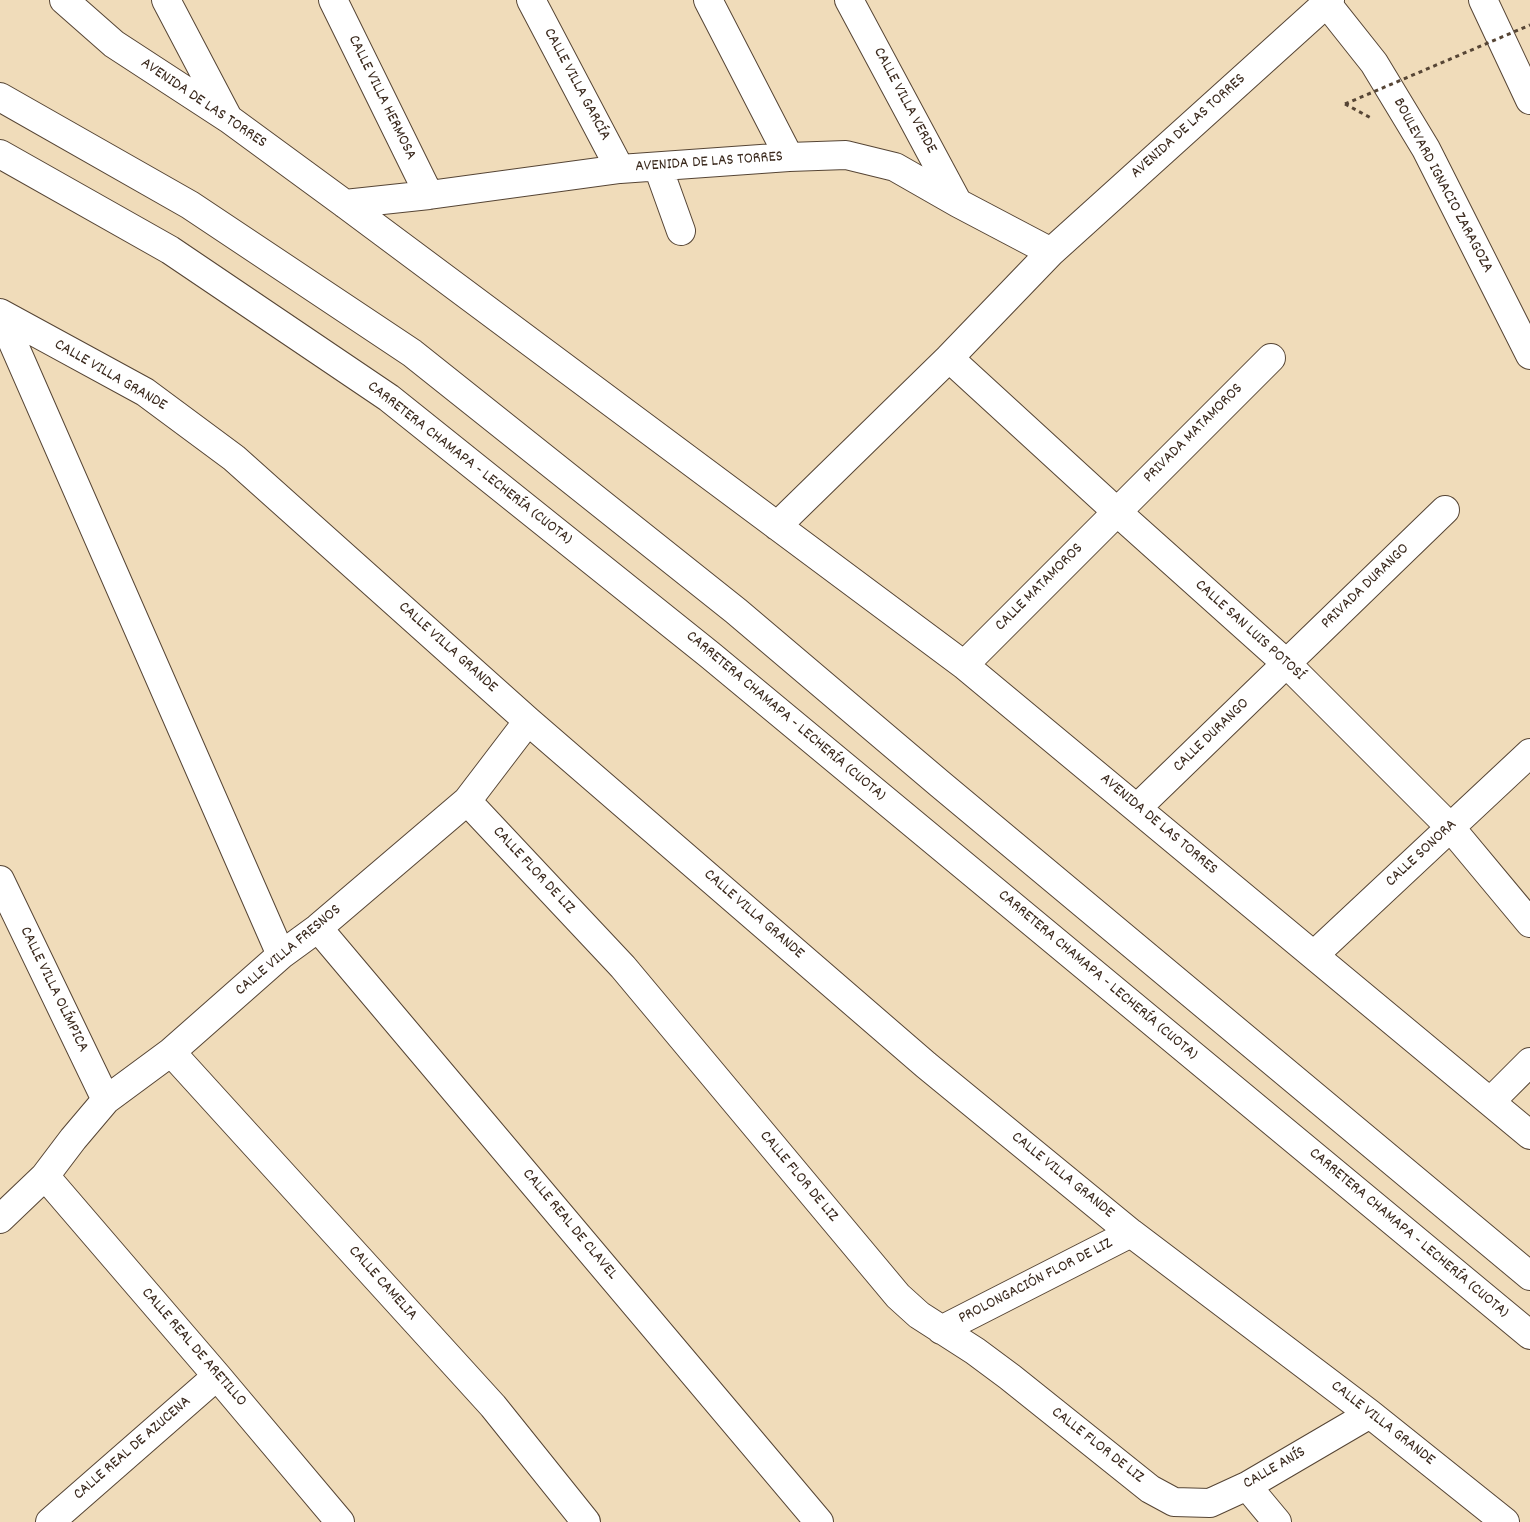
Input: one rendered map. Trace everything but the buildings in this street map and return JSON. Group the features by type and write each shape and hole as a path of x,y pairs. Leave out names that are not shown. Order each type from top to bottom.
{"main road":[{"name":"AVENIDA DE LAS TORRES","path":"64,0 114,44 228,119 345,204 964,665 1530,1135"},
{"path":"166,0 228,119"},
{"name":"CALLE VILLA HERMOSA","path":"333,0 429,196"},
{"name":"CALLE VILLA GARCÍA","path":"531,0 620,170"},
{"path":"708,0 789,158"},
{"name":"CALLE VILLA VERDE","path":"850,0 958,203"},
{"path":"1483,0 1530,100"},
{"name":"AVENIDA DE LAS TORRES","path":"777,526 949,358 1051,252 1327,1"},
{"name":"BOULEVARD IGNACIO ZARAGOZA","path":"1327,1 1374,63 1426,150 1530,355"},
{"path":"0,97 190,205 412,354 736,611 1530,1276"},
{"name":"CARRETERA CHAMAPA - LECHERÍA (CUOTA)","path":"0,154 170,250 389,398 725,667 1530,1335"},
{"name":"AVENIDA DE LAS TORRES","path":"345,204 429,196 620,170 846,155 895,167 1051,252"},
{"path":"658,167 681,231"},
{"name":"CALLE VILLA GRANDE","path":"0,313 145,392 234,458 528,721 926,1065 1131,1234 1370,1414 1505,1522"},
{"name":"CALLE VILLA GRANDE","path":"0,313 281,955"},
{"name":"CALLE SAN LUIS POTOSÍ","path":"949,358 1287,664 1450,827 1530,923"},
{"name":"PRIVADA MATAMOROS","path":"1116,511 1271,358"},
{"name":"PRIVADA DURANGO","path":"1287,664 1445,510"},
{"name":"CALLE MATAMOROS","path":"964,665 1116,511"},
{"name":"CALLE DURANGO","path":"1137,808 1287,664"},
{"name":"CALLE VILLA FRESNOS","path":"0,1219 45,1176 106,1100 171,1052 281,955 318,928 467,802 528,721"},
{"name":"CALLE SONORA","path":"1314,955 1530,753"},
{"name":"CALLE FLOR DE LIZ","path":"467,802 623,967 898,1296 918,1315 975,1351 996,1367 1150,1489 1174,1502"},
{"name":"CALLE VILLA OLÍMPICA","path":"0,880 106,1100"},
{"name":"CALLE REAL DE CLAVEL","path":"318,928 819,1522"},
{"name":"CALLE CAMELIA","path":"171,1052 492,1406 586,1522"},
{"path":"1491,1101 1530,1062"},
{"name":"CALLE REAL DE ARETILLO","path":"45,1176 340,1522"},
{"name":"PROLONGACIÓN FLOR DE LIZ","path":"941,1330 1131,1234"},
{"name":"CALLE REAL DE AZUCENA","path":"50,1522 217,1376"},
{"name":"CALLE ANÍS","path":"1174,1502 1210,1503 1247,1486 1370,1414"},
{"path":"1247,1486 1277,1522"}],"path":[{"path":"1345,104 1530,25"}]}
